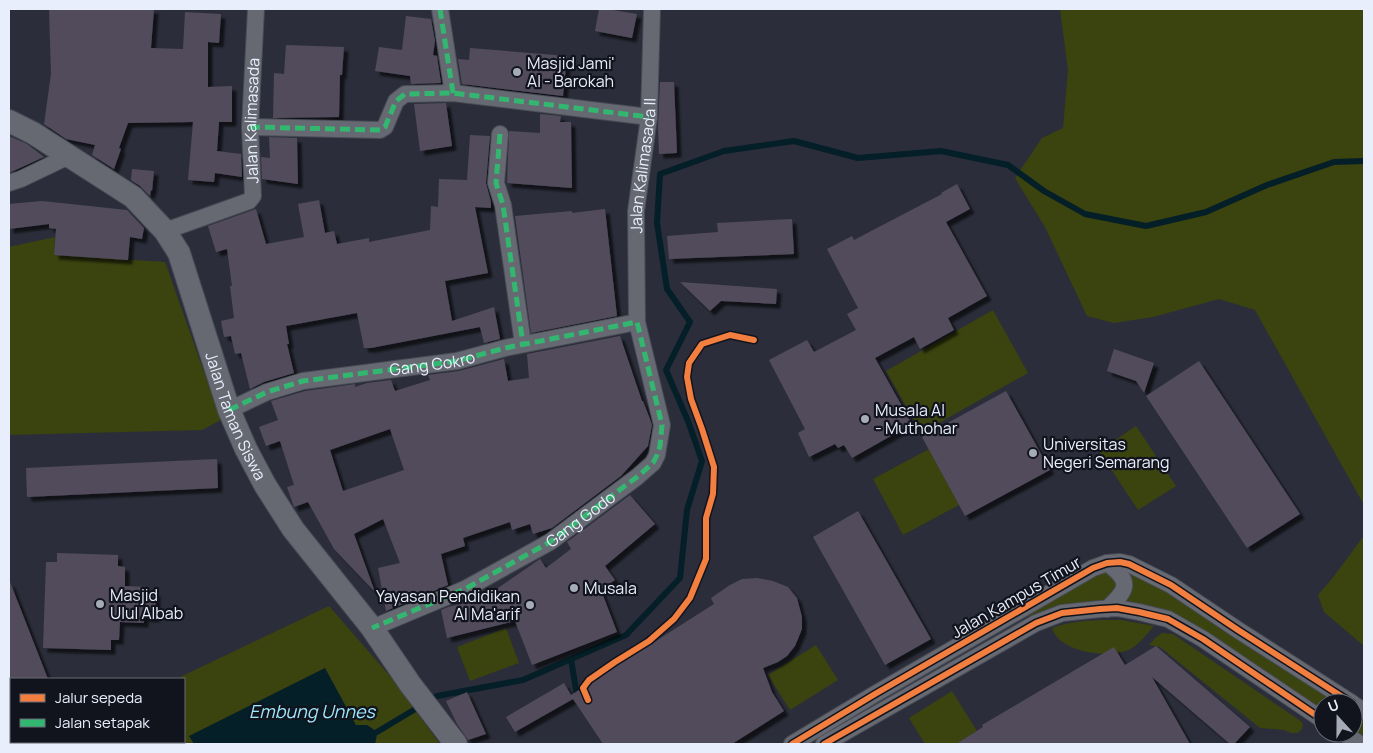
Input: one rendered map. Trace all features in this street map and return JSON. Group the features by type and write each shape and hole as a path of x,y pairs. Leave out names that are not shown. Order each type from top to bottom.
{"main road":[{"name":"Jalan Taman Siswa","path":"9,121 32,132 133,198 165,231 179,253 229,410 246,449 265,485 293,529 372,628 410,684 454,742"}],"street":[{"name":"Jalan Kalimasada","path":"165,231 249,201 253,196 250,127 256,9"},
{"path":"440,9 452,93"},
{"name":"Jalan Kalimasada II","path":"637,322 636,211 649,117 652,9"},
{"path":"250,127 380,130 385,127 396,100 405,94 452,93 649,117"},
{"path":"500,134 496,183 503,206 523,344"},
{"path":"9,183 68,156"},
{"name":"Gang Cokro","path":"229,410 267,392 302,381 457,361 523,344 637,322"},
{"name":"Gang Godo","path":"372,628 465,589 550,542 653,463 660,446 662,425 637,322"},
{"name":"Jalan Kampus Timur","path":"792,744 1092,568 1107,563 1120,562 1129,564 1171,585 1336,693"},
{"path":"1107,563 1124,579 1125,586 1122,593 1107,609"},
{"name":"Jalan Kampus Timur","path":"824,744 1036,623 1062,613 1117,608 1168,618 1313,713"}],"green space":[{"path":"1060,9 1364,9 1364,505 1255,310 1219,299 1153,317 1114,323 1087,316 1045,227 1015,178 1042,138 1063,128 1068,70"},
{"path":"55,237 54,255 165,262 221,420 202,430 9,435 9,247"},
{"path":"993,310 1028,373 921,433 886,371"},
{"path":"1136,426 1176,486 1138,510 1099,451"},
{"path":"929,449 959,505 903,535 873,479"},
{"path":"1364,529 1364,646 1324,612 1318,595 1363,537"},
{"path":"1120,562 1336,693 1313,693 1313,713 1203,639 1117,608 1132,586 1126,569"},
{"path":"1107,563 1124,579 1107,609 1036,623 1028,616 1029,605"},
{"path":"329,606 389,675 440,744 375,744 378,732 367,725 356,725 190,736 194,744 151,744 185,743 185,678 178,678"},
{"path":"1121,620 1154,626 1132,648 1123,652 1100,654 1087,652 1065,643 1057,637 1052,628 1082,621"},
{"path":"506,628 519,663 470,681 457,647"},
{"path":"1162,633 1173,634 1302,722 1301,730 1298,733 1291,733 1284,730 1260,728 1160,647 1149,645"},
{"path":"816,645 838,680 790,710 768,675"},
{"path":"952,691 977,731 956,744 925,744 909,718"},
{"path":"1363,710 1364,711 1363,743"}],"water":[{"name":"Embung Unnes","path":"325,668 356,725 367,725 377,732 375,744 194,744 189,736"}],"building":[{"path":"49,9 154,9 151,48 183,49 185,12 221,14 219,43 208,42 208,87 232,86 232,122 219,122 217,151 241,154 242,177 215,173 214,182 188,180 193,122 128,123 114,169 92,155 95,145 66,139 44,124 51,74"},
{"path":"599,9 637,14 632,38 595,31"},
{"path":"406,16 431,19 435,41 433,55 437,56 441,83 411,84 410,76 375,71 379,47 402,50"},
{"path":"286,45 344,47 342,75 340,75 339,117 273,118 274,73 284,74"},
{"name":"Masjid Jami' Al - Barokah","path":"470,48 567,56 563,96 462,84 458,59 469,60"},
{"path":"660,82 674,82 677,153 659,154"},
{"path":"446,103 452,146 420,151 414,104"},
{"path":"540,114 561,116 560,122 571,122 572,188 507,183 509,131 540,133"},
{"path":"470,135 490,136 486,183 491,208 475,207 488,273 445,281 452,321 494,307 500,339 484,343 480,327 364,348 357,313 286,326 289,344 287,344 294,373 264,382 250,389 241,353 235,354 231,336 224,337 221,321 234,318 227,249 216,252 208,226 256,209 266,244 304,237 298,204 319,200 325,233 334,231 337,244 369,238 369,242 430,230 431,206 438,207 439,179 467,180"},
{"path":"9,136 27,144 44,157 9,173"},
{"path":"269,137 297,138 298,184 262,179 261,157 270,158"},
{"path":"132,169 154,171 150,196 131,180"},
{"path":"957,184 970,209 946,222 987,296 948,318 954,330 920,349 914,337 875,358 912,424 852,458 844,445 838,448 835,444 809,457 798,433 805,429 769,360 807,340 814,352 856,330 847,314 858,308 827,249 852,236 854,240 942,194"},
{"path":"42,201 127,210 144,228 142,239 130,237 128,260 54,255 56,229 49,228 49,224 9,229 9,204"},
{"path":"605,209 617,316 531,333 515,216"},
{"path":"792,219 794,254 669,259 667,236 718,232 717,223"},
{"path":"680,282 777,289 776,304 721,301 710,311"},
{"path":"620,336 652,425 648,446 621,476 552,528 533,534 530,524 512,530 510,522 463,538 465,546 441,554 448,585 386,611 378,568 400,563 383,519 354,534 375,592 334,549 308,502 294,507 287,487 294,485 280,441 266,446 259,427 278,420 271,401 305,391 355,384 355,387 367,383 391,380 395,391 430,380 428,375 459,371 504,359 508,381 529,378 527,354","holes":["390,429 404,470 343,491 330,450"]},
{"path":"1114,349 1154,363 1144,393 1136,381 1107,371"},
{"path":"1199,361 1300,514 1247,548 1146,396"},
{"path":"1006,391 1050,470 965,516 922,437"},
{"path":"217,459 218,488 27,497 26,468"},
{"path":"630,495 655,524 605,566 615,580 601,590 617,632 532,665 515,621 447,638 441,610 482,599 540,559 546,568 571,549 567,542"},
{"path":"858,511 931,639 885,665 813,537"},
{"name":"Masjid Ulul Albab","path":"57,553 118,555 118,566 125,567 125,586 146,587 145,591 156,592 155,618 144,617 144,623 120,622 119,640 111,640 111,650 43,648 46,562 57,562"},
{"path":"757,578 773,581 788,587 797,598 802,617 802,629 795,646 787,656 763,668 772,692 784,711 732,744 603,744 573,699 515,732 506,717 564,683 571,695 714,604 711,598 730,585 742,579"},
{"path":"9,582 10,582 48,678 9,679"},
{"path":"1156,646 1250,727 1234,744 1230,744 1152,677 1190,744 956,744 983,727 982,725 1114,647 1125,665"},
{"path":"467,692 486,734 468,740 457,724 446,701"}],"waterway":[{"path":"377,732 437,696 523,680 626,635 680,578 687,510 702,461 688,421 666,370 690,322 667,289 657,223 660,174 724,151 794,141 858,158 941,151 1008,165 1044,191 1085,214 1146,226 1206,212 1267,185 1334,162 1364,161"},
{"path":"571,659 577,696"}],"marked path":[{"path":"440,9 453,93"},
{"path":"250,127 380,130 385,127 396,101 405,94 453,93 649,117"},
{"path":"500,134 496,183 503,205 523,344"},
{"path":"229,410 267,392 303,381 457,361 505,348 637,322 662,425 660,446 653,463 550,542 465,589 372,628"}],"cycle path":[{"path":"588,700 583,688 589,680 649,641 674,619 690,598 706,559 706,518 713,494 714,467 691,399 687,377 689,363 702,344 730,335 754,340"},
{"path":"792,744 1093,568 1107,563 1120,562 1129,564 1171,585 1336,693"},
{"path":"824,744 1036,623 1062,613 1100,609 1117,608 1168,619 1203,639 1313,713"}],"place":[{"name":"Masjid Jami' Al - Barokah","path":"517,72"},
{"name":"Musala Al - Muthohar","path":"865,419"},
{"name":"Universitas Negeri Semarang","path":"1033,453"},
{"name":"Musala","path":"574,588"},
{"name":"Masjid Ulul Albab","path":"100,604"},
{"name":"Yayasan Pendidikan Al Ma'arif","path":"530,605"}]}
